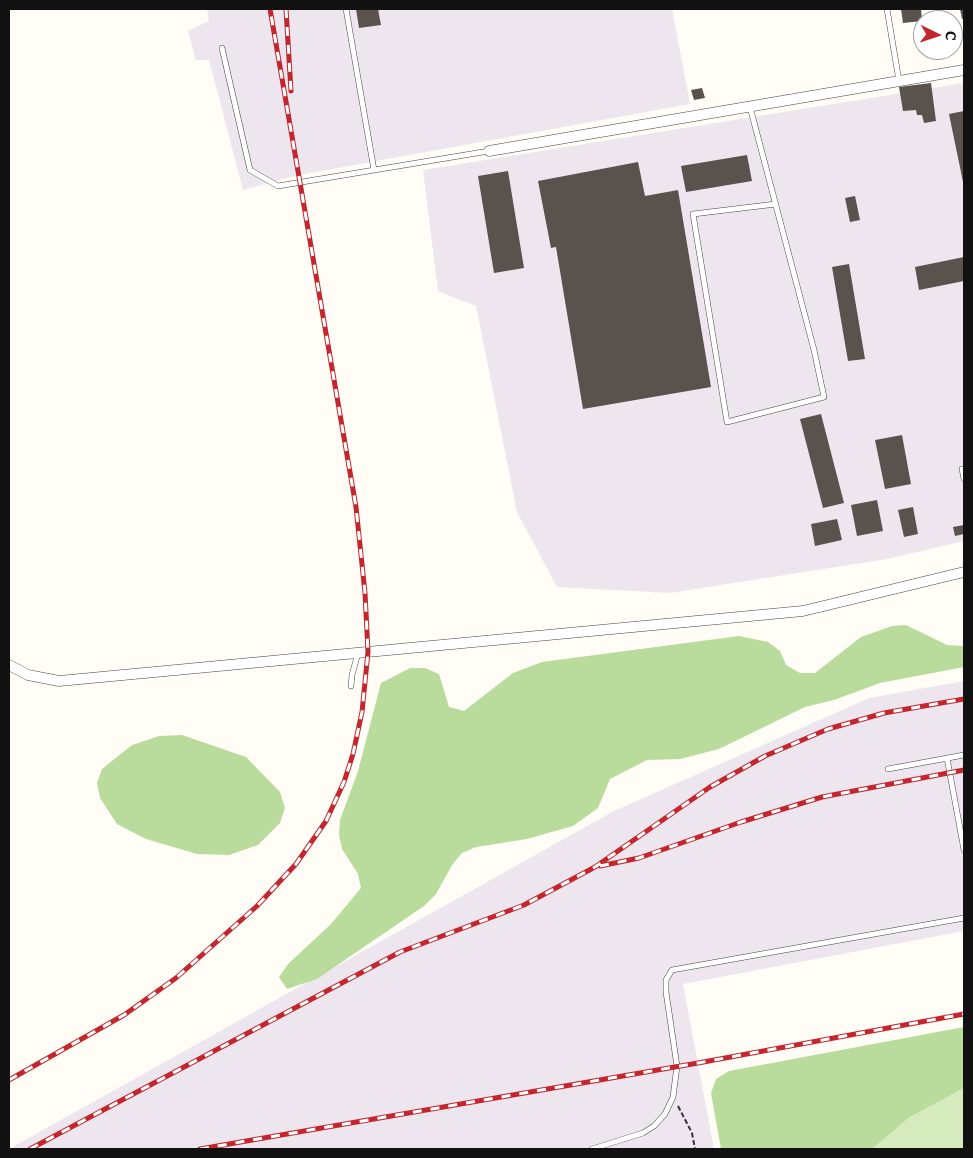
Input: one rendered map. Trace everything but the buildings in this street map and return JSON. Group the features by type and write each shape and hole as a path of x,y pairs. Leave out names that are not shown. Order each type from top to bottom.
{"street":[{"path":"489,151 964,70"},
{"path":"9,665 28,675 59,681 803,611 964,572"}],"lane":[{"path":"346,9 374,170"},
{"path":"887,9 899,82"},
{"path":"222,48 250,170 278,186 489,151"},
{"path":"750,107 776,204 814,350 824,397 727,422 693,214 776,204"},
{"path":"962,469 964,479"},
{"path":"351,686 358,653"},
{"path":"888,769 964,755"},
{"path":"947,758 963,836 964,850"},
{"path":"592,1149 642,1133 654,1126 666,1114 674,1097 676,1066 666,992 666,980 672,970 964,918"}],"path":[{"path":"674,1097 692,1133 695,1149"}],"shaded area":[{"path":"207,9 672,9 690,104 294,176 243,190 209,60 196,60 188,31 209,21"},
{"path":"964,83 964,541 887,559 670,593 557,587 517,512 476,306 438,291 423,170"},
{"path":"964,681 964,931 683,984 714,1149 9,1149 614,811 869,698"}],"green space":[{"path":"906,625 947,645 964,646 964,667 880,683 834,700 805,707 719,749 680,759 647,760 610,779 598,808 573,826 527,839 476,847 462,853 452,865 436,894 424,906 317,979 287,989 279,977 288,964 331,924 361,888 358,874 342,849 339,835 340,820 358,771 381,683 410,668 425,668 439,674 449,707 464,711 513,673 542,662 739,636 768,642 780,651 786,665 800,673 815,673 861,637 892,626"},
{"path":"182,735 246,757 280,792 285,808 280,823 258,845 229,855 197,854 146,839 117,824 100,798 97,783 102,769 132,745 159,736"},
{"path":"964,1027 964,1088 910,1117 872,1149 721,1149 711,1093 716,1079 729,1071"},
{"path":"964,1088 964,1149 872,1149 910,1117"}],"railway":[{"path":"9,1080 124,1015 176,978 257,906 296,864 326,821 344,782 353,754 362,712 368,652 365,593 356,507 270,9"},
{"path":"286,9 291,91"},
{"path":"30,1149 400,952 524,905 595,867 710,787 765,756 828,729 884,713 964,699"},
{"path":"600,866 639,858 741,822 822,797 964,770"},
{"path":"200,1149 698,1063 964,1014"}]}
